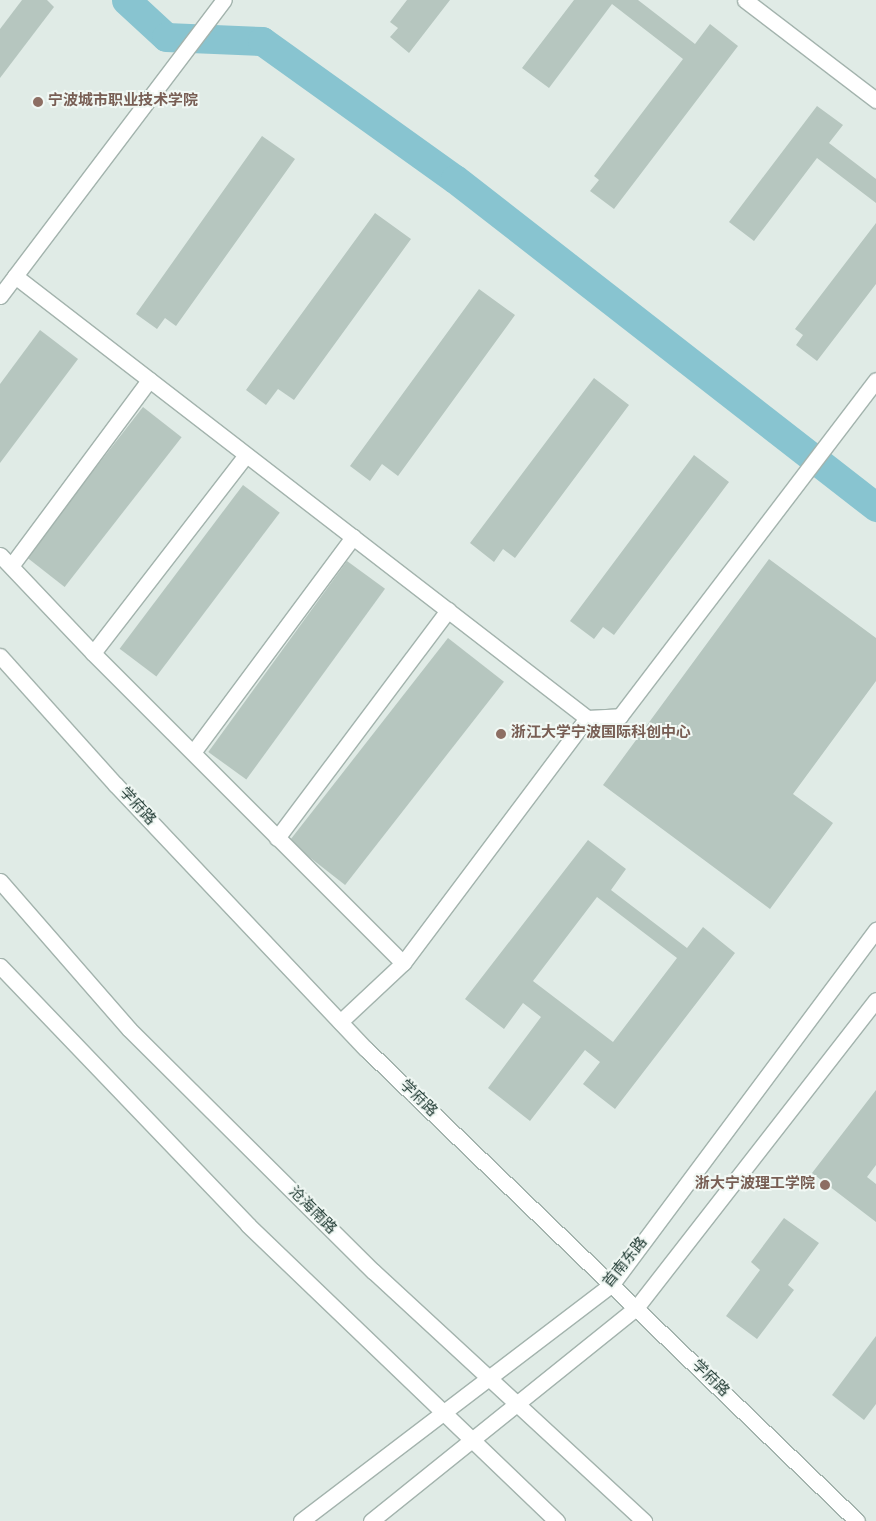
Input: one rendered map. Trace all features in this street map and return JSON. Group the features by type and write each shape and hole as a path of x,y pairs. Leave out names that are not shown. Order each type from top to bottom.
{"main road":[{"path":"0,296 224,0"},
{"path":"745,0 876,100"},
{"path":"15,276 587,718 620,716 876,380"},
{"path":"11,566 149,380"},
{"path":"93,653 246,455"},
{"path":"194,752 353,537"},
{"path":"0,555 93,653 403,963"},
{"path":"277,838 448,610"},
{"name":"学府路","path":"0,656 115,784 340,1022 857,1521"},
{"path":"340,1022 403,963 587,718"},
{"name":"沧海南路","path":"0,881 136,1036 374,1272 644,1521"},
{"name":"首南东路","path":"301,1521 612,1284 876,930"},
{"path":"0,966 248,1225 557,1521"},
{"path":"371,1521 636,1308 876,1000"}],"building":[{"path":"22,0 47,0 54,7 0,78 0,29"},
{"path":"407,0 450,0 409,53 390,37 398,28 390,22"},
{"path":"574,0 638,0 695,44 710,24 738,46 614,209 590,191 599,180 594,176 683,59 612,4 549,88 522,68"},
{"path":"817,106 843,125 829,143 876,179 876,203 817,158 754,241 729,222"},
{"path":"262,136 295,159 176,326 165,318 157,329 136,314"},
{"path":"375,213 411,239 294,400 278,389 266,405 246,390"},
{"path":"876,223 876,284 817,361 796,345 803,335 795,329"},
{"path":"479,289 515,315 398,476 382,464 370,481 350,466"},
{"path":"40,330 78,359 0,463 0,384"},
{"path":"594,378 629,405 515,558 503,549 494,562 470,543"},
{"path":"143,407 182,437 65,587 26,557"},
{"path":"694,455 729,482 614,635 603,627 594,639 570,621"},
{"path":"243,485 280,513 156,676 120,649"},
{"path":"769,559 876,638 876,681 793,794 833,823 770,909 603,785"},
{"path":"347,561 385,589 246,780 208,752"},
{"path":"448,638 504,682 345,885 289,841"},
{"path":"588,840 626,869 611,890 687,948 703,927 735,953 615,1109 583,1084 600,1062 585,1050 530,1121 488,1088 541,1017 523,1003 504,1029 465,999","holes":["597,897 677,958 613,1042 533,981"]},
{"path":"876,1090 876,1165 867,1177 876,1184 876,1222 812,1173"},
{"path":"784,1218 819,1243 788,1285 794,1290 757,1339 726,1316 760,1270 751,1262"},
{"path":"876,1336 876,1404 864,1420 832,1395"}],"waterway":[{"path":"126,0 166,37 262,41 455,179 876,507"}],"place":[{"name":"宁波城市职业技术学院","path":"38,102"},
{"name":"浙江大学宁波国际科创中心","path":"501,734"},
{"name":"浙大宁波理工学院","path":"825,1185"}]}
